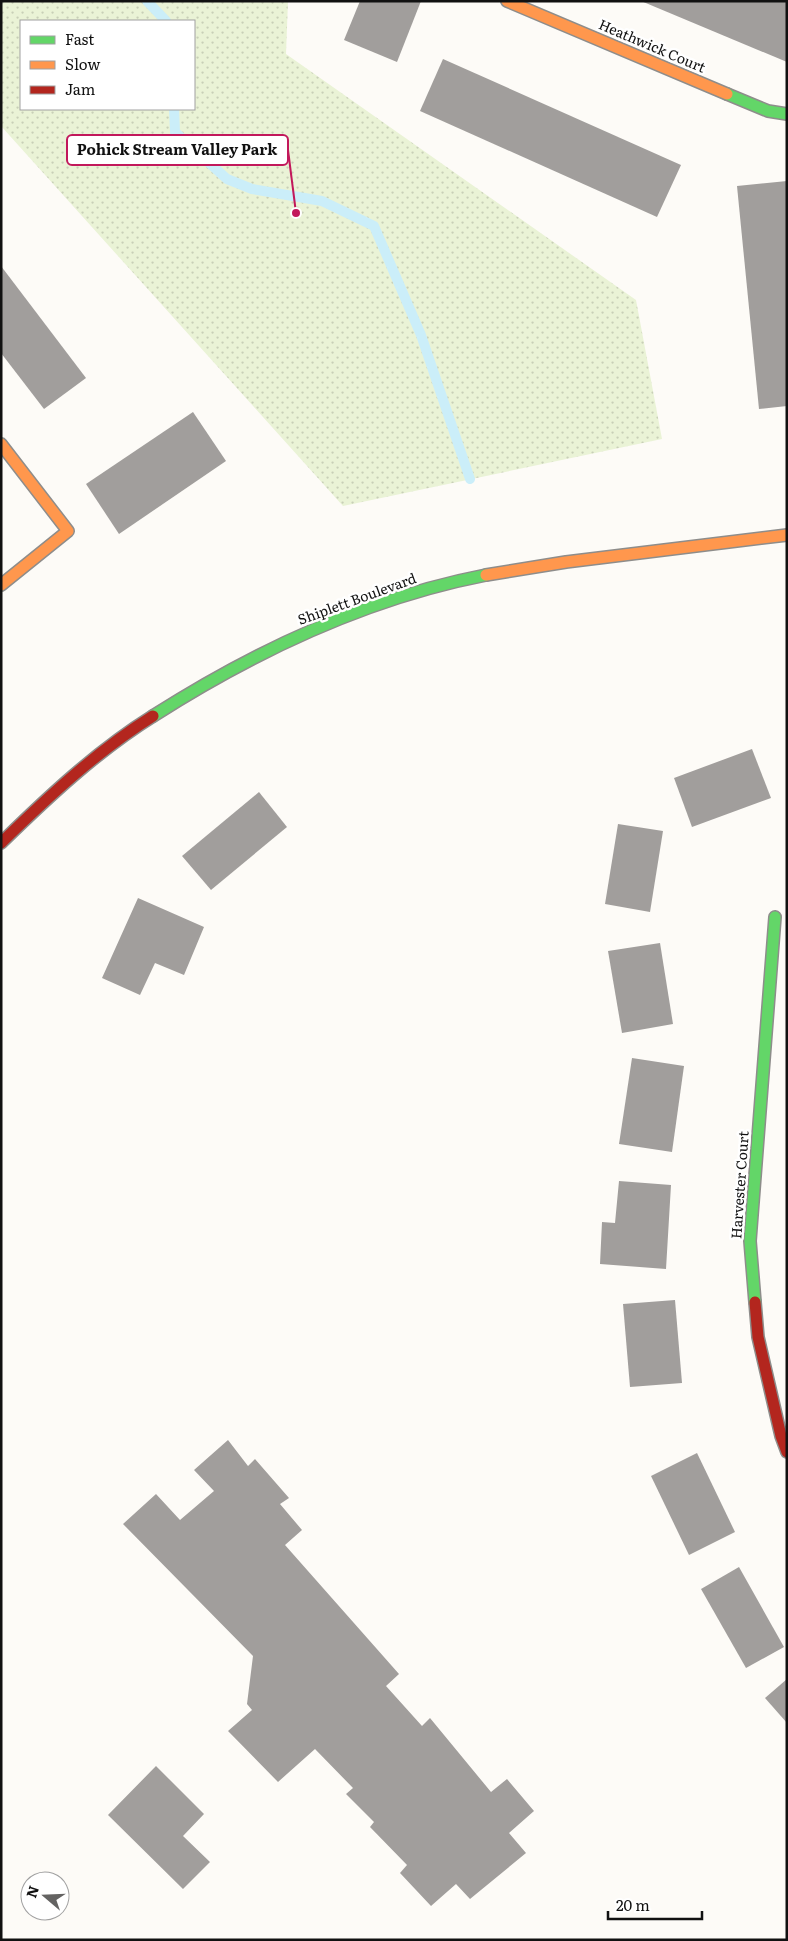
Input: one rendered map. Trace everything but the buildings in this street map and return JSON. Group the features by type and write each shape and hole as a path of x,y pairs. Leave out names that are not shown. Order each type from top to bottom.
{"street":[{"name":"Heathwick Court","path":"507,1 768,111 787,114"},
{"path":"1,444 68,531 1,585"},
{"name":"Shiplett Boulevard","path":"1,843 24,818 71,777 120,738 172,703 231,668 287,641 344,617 435,587 529,567 787,535"},
{"name":"Harvester Court","path":"775,916 750,1241 758,1337 780,1436 787,1452"}],"green space":[{"path":"1,1 288,1 286,54 636,300 662,439 343,506 1,126"}],"waterway":[{"path":"147,1 165,20"},
{"path":"174,110 175,132 227,179 252,189 322,201 374,226 421,335 470,479"}],"traffic: fast":[{"path":"727,94 768,111 787,114"},
{"path":"153,716 231,670 313,630 398,598 486,575"},
{"path":"755,1302 750,1241 775,917"}],"traffic: slow":[{"path":"507,1 727,94"},
{"path":"1,444 68,531 1,585"},
{"path":"486,575 566,562 787,535"}],"traffic: jam":[{"path":"1,843 93,759 153,716"},
{"path":"755,1302 758,1337 781,1436 787,1452"}],"place":[{"name":"Pohick Stream Valley Park","path":"296,213"}]}
